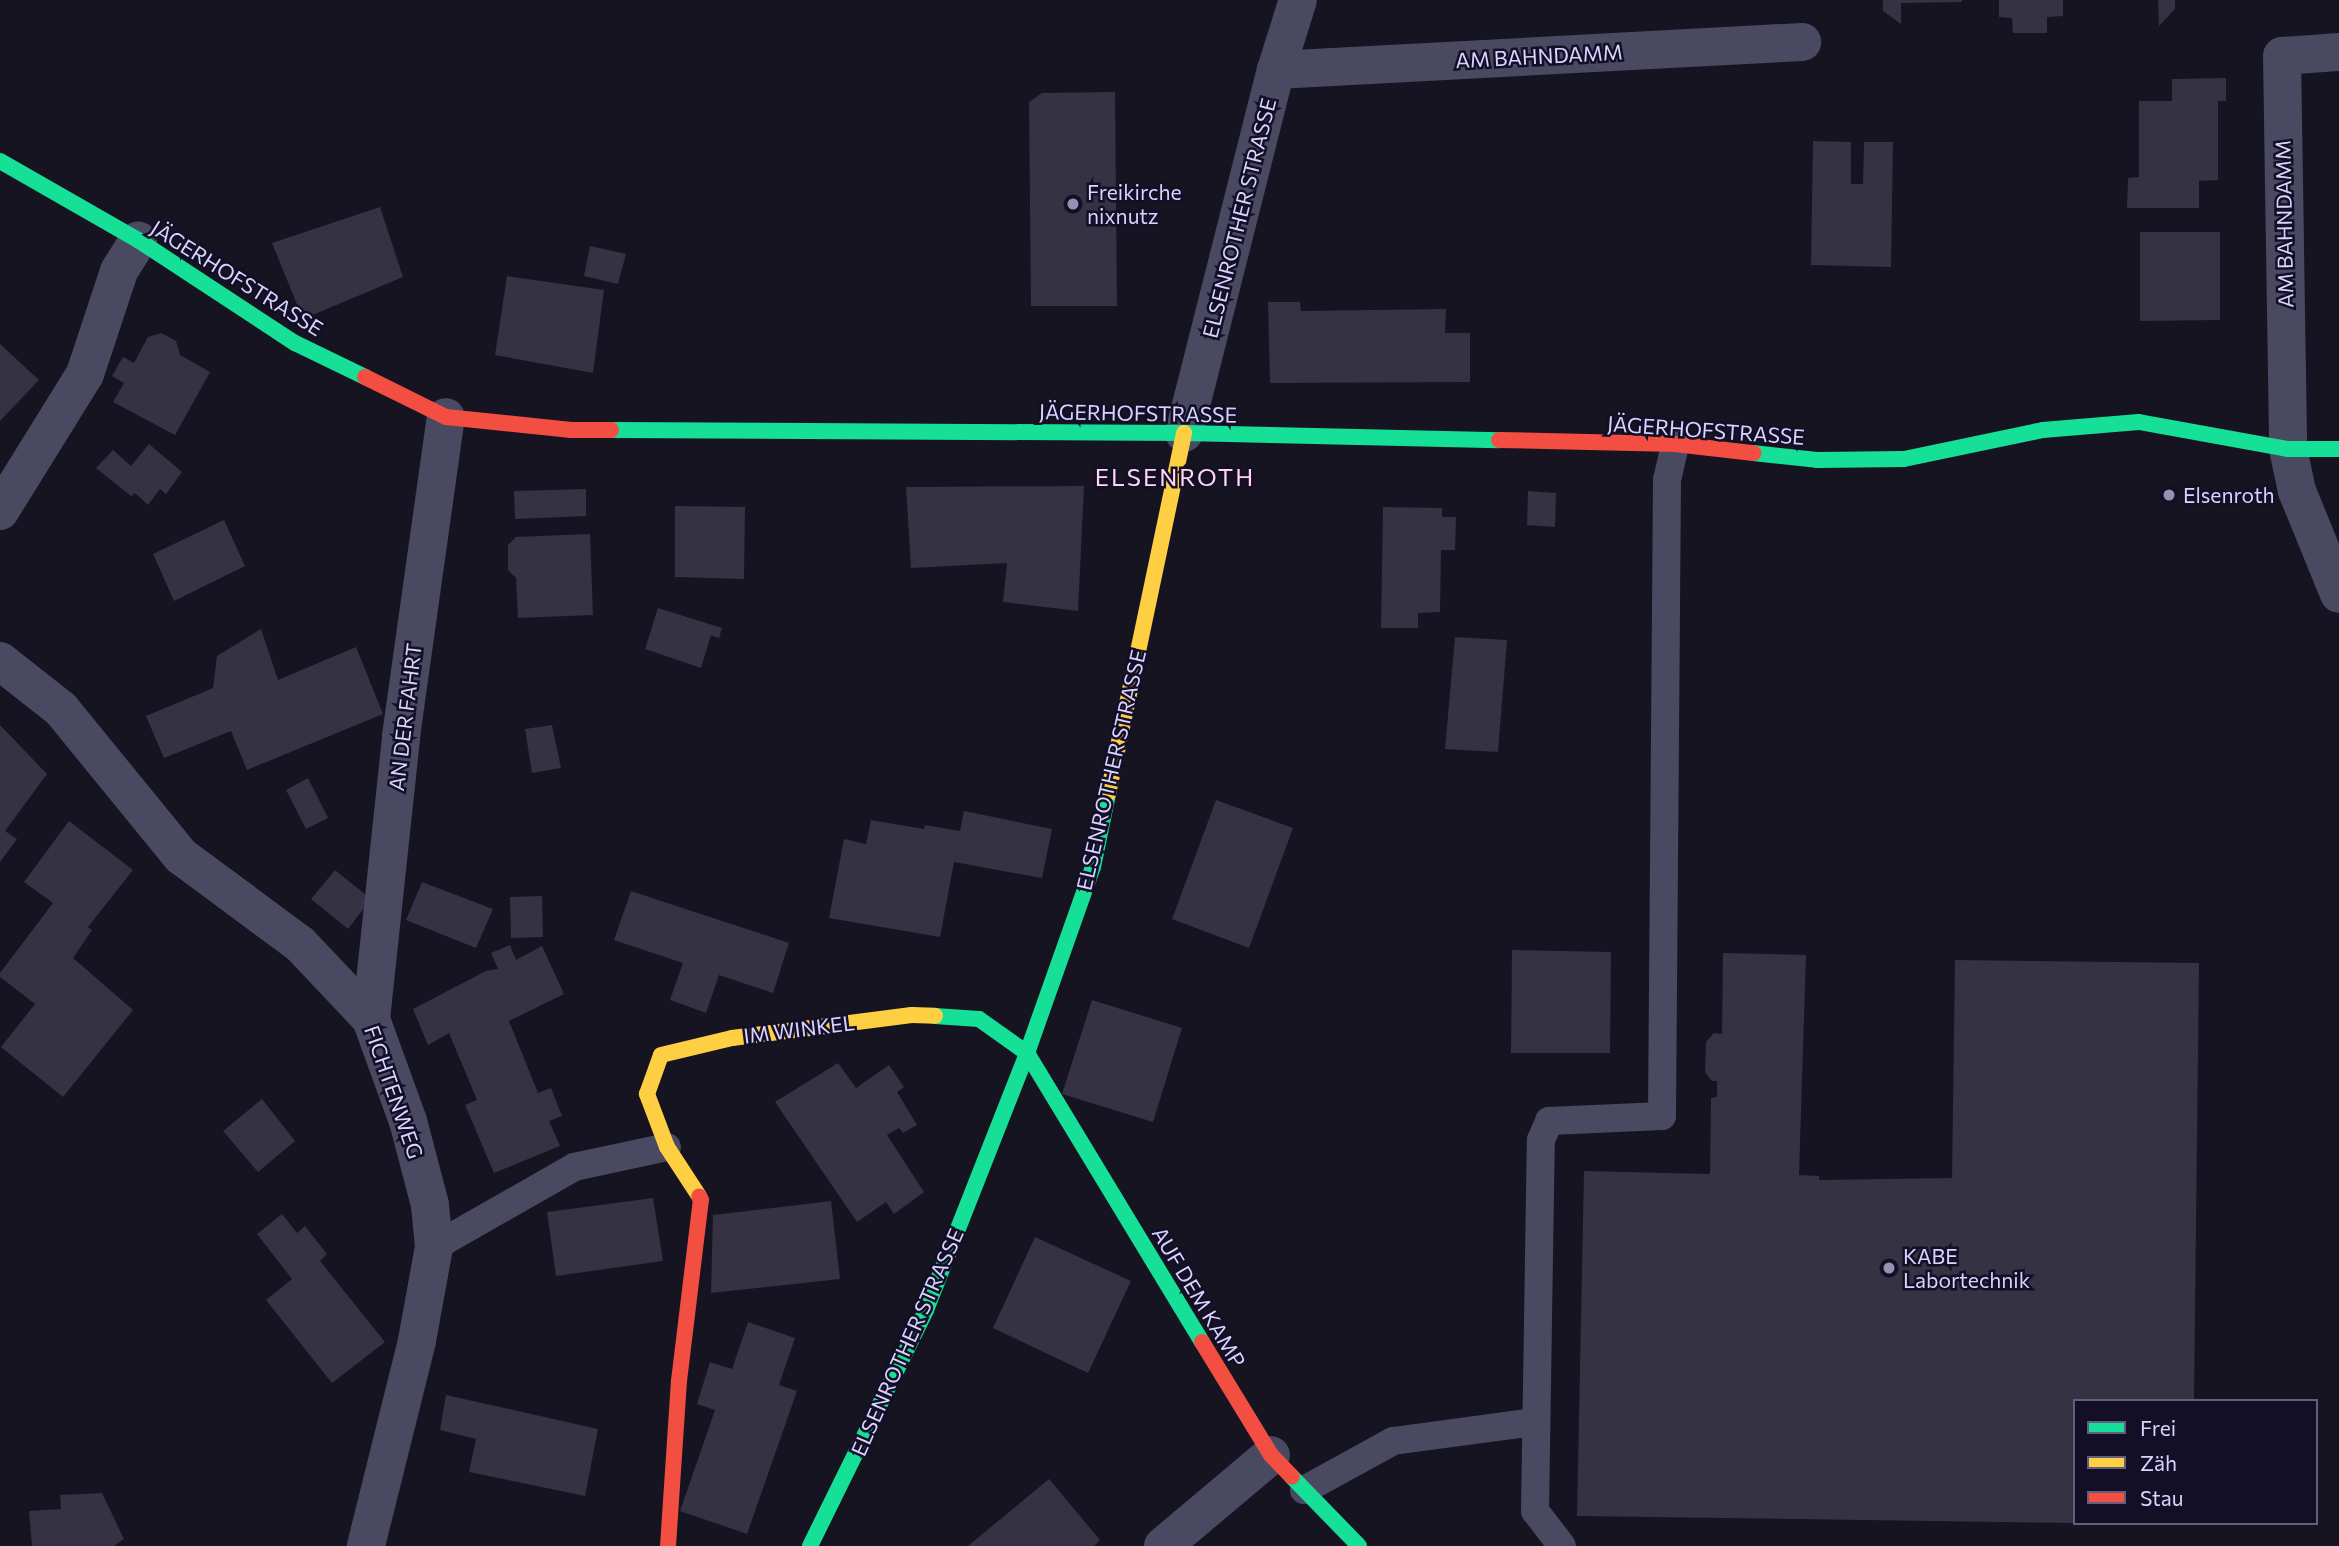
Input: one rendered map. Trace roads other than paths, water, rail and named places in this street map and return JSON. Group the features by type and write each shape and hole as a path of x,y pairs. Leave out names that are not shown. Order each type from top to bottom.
{"street":[{"name":"ELSENROTHER STRASSE","path":"810,1546 926,1310 1027,1053 1093,867 1184,433 1276,70 1298,0"},
{"name":"AM BAHNDAMM","path":"1276,70 1802,42"},
{"name":"AM BAHNDAMM","path":"2288,449 2282,56 2339,52"},
{"name":"JÄGERHOFSTRASSE","path":"0,161 138,240 295,343 446,416 571,430 1184,433 1675,444 1817,460 1904,459 2043,430 2139,422 2288,449 2339,449"},
{"path":"0,511 85,374 119,271 138,240"},
{"name":"AN DER FAHRT","path":"371,1018 401,736 446,416"},
{"path":"2288,449 2297,491 2339,594"},
{"name":"FICHTENWEG","path":"0,661 61,709 181,856 300,944 371,1018 408,1121 430,1205 434,1247 417,1341 366,1546"},
{"name":"IM WINKEL","path":"668,1546 679,1381 701,1200 667,1147 647,1094 662,1055 733,1038 912,1015 979,1019 1027,1053"},
{"name":"AUF DEM KAMP","path":"1027,1053 1271,1455 1359,1546"},
{"path":"1163,1546 1271,1455"}],"lane":[{"path":"1563,1546 1535,1511 1534,1422 1541,1140 1549,1121 1661,1116 1667,480 1675,444"},
{"path":"434,1247 574,1167 667,1147"},
{"path":"1304,1490 1393,1441 1534,1422"}],"place":[{"name":"Freikirche nixnutz","path":"1073,204"},
{"name":"Elsenroth","path":"2169,495"},
{"name":"KABE Labortechnik","path":"1889,1268"}],"district":[{"name":"ELSENROTH","path":"1175,477"}]}
